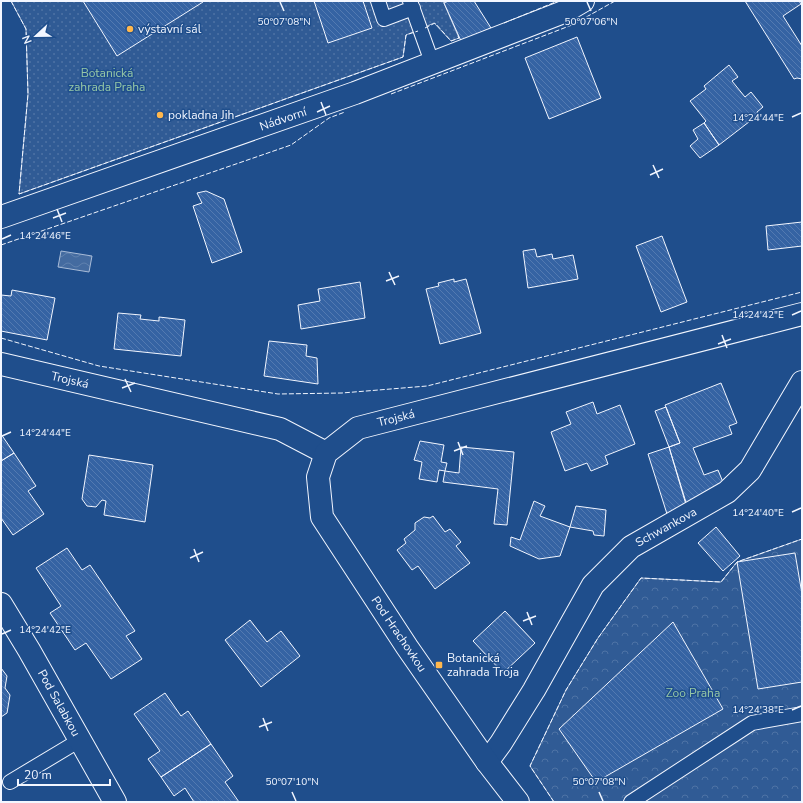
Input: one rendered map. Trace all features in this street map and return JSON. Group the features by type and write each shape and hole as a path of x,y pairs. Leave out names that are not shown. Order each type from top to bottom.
{"street":[{"name":"Nádvorní","path":"1,216 115,178 433,65 566,11 583,1"},
{"name":"Trojská","path":"1,364 280,429 326,453 358,428 802,314"},
{"name":"Schwankova","path":"486,762 501,743 534,690 593,585 631,547 727,492 750,470 802,382"},
{"name":"Pod Hrachovkou","path":"326,453 318,476 322,517 406,647 486,762 518,802"},
{"name":"Pod Salabkou","path":"1,604 30,650 115,802"}],"lane":[{"path":"378,1 384,19 411,5 433,65"},
{"path":"631,802 752,723 802,714"},
{"path":"10,782 80,740"}],"green space":[{"name":"Botanická zahrada Praha","path":"11,1 443,1 459,38 451,41 434,23 406,35 403,57 19,194 28,94 26,29"},
{"name":"Zoo Praha","path":"802,539 802,802 554,802 530,766 566,690 598,638 641,578 721,582 737,562"}],"water":[{"path":"61,251 92,256 89,272 58,267"}],"building":[{"name":"výstavní sál","path":"83,1 203,1 203,2 117,56"},
{"path":"314,1 363,1 372,28 328,43"},
{"path":"448,1 474,1 491,28 461,41 444,3"},
{"path":"745,1 799,1 801,4 783,16 802,46 802,79 794,79"},
{"path":"577,37 601,98 549,119 525,58"},
{"path":"729,65 738,77 732,81 745,97 751,92 763,107 757,112 758,115 719,145 704,123 706,121 690,101 706,89 704,86"},
{"path":"704,123 719,145 700,158 690,146 698,139 693,130"},
{"path":"206,191 224,199 242,252 212,263 193,206 202,203 197,193"},
{"path":"802,222 802,246 768,250 766,226"},
{"path":"662,236 687,302 661,312 636,246"},
{"path":"535,249 537,257 552,254 553,259 573,255 578,279 528,288 523,251"},
{"path":"454,279 454,282 466,279 481,333 440,344 426,289 439,286 438,283"},
{"path":"360,282 365,318 301,329 298,305 320,301 318,289"},
{"path":"12,290 55,298 47,340 1,331 1,295 11,296"},
{"path":"118,313 141,315 140,319 159,321 159,317 185,320 181,356 114,349"},
{"path":"269,341 307,345 306,356 317,358 318,384 264,376"},
{"path":"721,383 737,423 729,426 732,434 693,448 704,475 718,470 727,492 688,509 669,447 680,443 665,405"},
{"path":"593,402 597,414 620,405 635,444 605,456 608,464 591,471 587,463 565,471 551,432 571,424 566,412"},
{"path":"666,407 680,443 669,447 655,411"},
{"path":"1,434 14,453 1,461"},
{"path":"420,441 444,445 441,462 447,463 445,471 439,470 437,482 419,479 422,462 414,460"},
{"path":"461,447 514,452 507,525 494,524 498,489 443,482 445,471 459,473"},
{"path":"669,447 687,508 667,514 648,454"},
{"path":"14,453 36,486 28,491 44,514 13,535 1,518 1,461"},
{"path":"89,455 153,465 145,522 104,515 106,501 102,500 96,507 87,506 82,499"},
{"path":"534,501 545,506 540,516 570,527 560,556 539,559 510,546 511,537 520,540"},
{"path":"576,506 606,510 604,536 594,535 593,531 570,527"},
{"path":"433,516 445,532 450,529 461,542 456,546 470,563 435,589 418,566 412,570 397,550 406,543 404,539 415,530 415,523 424,517 430,518"},
{"path":"716,527 740,556 723,571 698,543"},
{"path":"67,548 82,570 90,565 135,631 126,636 142,659 111,679 86,643 75,650 50,613 61,606 36,568"},
{"path":"795,553 802,594 802,682 758,689 737,562"},
{"path":"505,611 535,643 503,673 473,641"},
{"path":"250,620 267,642 281,631 300,656 261,687 225,640"},
{"path":"673,622 723,709 596,782 559,729"},
{"path":"1,668 7,676 5,688 10,695 7,713 1,717"},
{"path":"165,693 181,716 188,711 211,744 161,777 148,759 160,751 134,714"},
{"path":"211,744 233,776 225,782 239,802 194,802 185,788 174,796 161,777"}],"fence":[{"path":"11,1 26,29 28,94 19,194 403,57 406,35 418,31"},
{"path":"504,23 558,1"},
{"path":"391,94 572,25 615,1"},
{"path":"425,28 435,23 451,41 459,38 458,36"},
{"path":"1,245 291,145 329,118 345,112"},
{"path":"1,338 99,366 278,394 342,393 427,386 802,292"},
{"path":"554,802 530,766 566,690 598,638 641,578 721,582 737,562 802,539"}],"place":[{"name":"výstavní sál","path":"130,29"},
{"name":"pokladna Jih","path":"160,115"},
{"name":"Botanická zahrada Troja","path":"439,665"}]}
